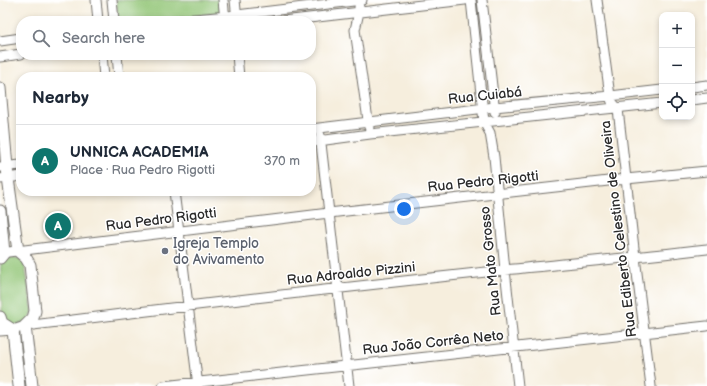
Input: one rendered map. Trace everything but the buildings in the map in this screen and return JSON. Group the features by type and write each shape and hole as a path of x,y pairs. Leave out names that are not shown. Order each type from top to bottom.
{"main road":[{"path":"0,88 4,178 18,251 26,258 30,265 35,311 33,318 26,326 32,386"},
{"path":"0,210 1,255"},
{"path":"0,317 2,323 13,330 19,386"}],"street":[{"path":"96,0 98,16"},
{"path":"112,0 114,16"},
{"path":"223,0 225,16"},
{"path":"235,0 237,16"},
{"path":"355,30 359,12 358,0"},
{"path":"250,16 345,1 362,0"},
{"path":"316,17 465,0"},
{"name":"Rua Mato Grosso","path":"471,0 484,122 490,133 494,157 518,386"},
{"path":"482,0 495,121 490,133"},
{"name":"Rua Ediberto Celestino de Oliveira","path":"597,0 610,96 612,102 618,109 651,386"},
{"path":"345,1 346,14 355,30 370,134"},
{"path":"0,41 16,39"},
{"path":"0,57 16,55"},
{"path":"102,60 104,72"},
{"path":"117,60 119,72"},
{"path":"236,60 238,72"},
{"path":"695,87 707,85"},
{"name":"Rua Cuiabá","path":"316,128 483,108 659,90"},
{"path":"695,100 707,98"},
{"name":"Rua Cuiabá","path":"316,142 370,134 618,109 659,103"},
{"path":"316,130 321,141 350,386"},
{"path":"4,166 16,165"},
{"name":"Rua Pedro Rigotti","path":"1,255 18,251 329,213 707,171"},
{"path":"4,178 16,177"},
{"path":"175,196 198,384"},
{"name":"Rua Adroaldo Pizzini","path":"0,331 13,330 26,326 338,288 707,249"},
{"name":"Rua João Corrêa Neto","path":"163,386 198,384 707,326"}],"green space":[{"path":"116,0 219,0 221,13 194,16 118,16"},
{"path":"18,258 24,260 33,312 28,321 14,326 3,318 1,299 1,264 7,259"}],"place":[{"name":"UNNICA ACADEMIA","path":"58,226"},
{"name":"Igreja Templo do Avivamento","path":"165,251"}]}
